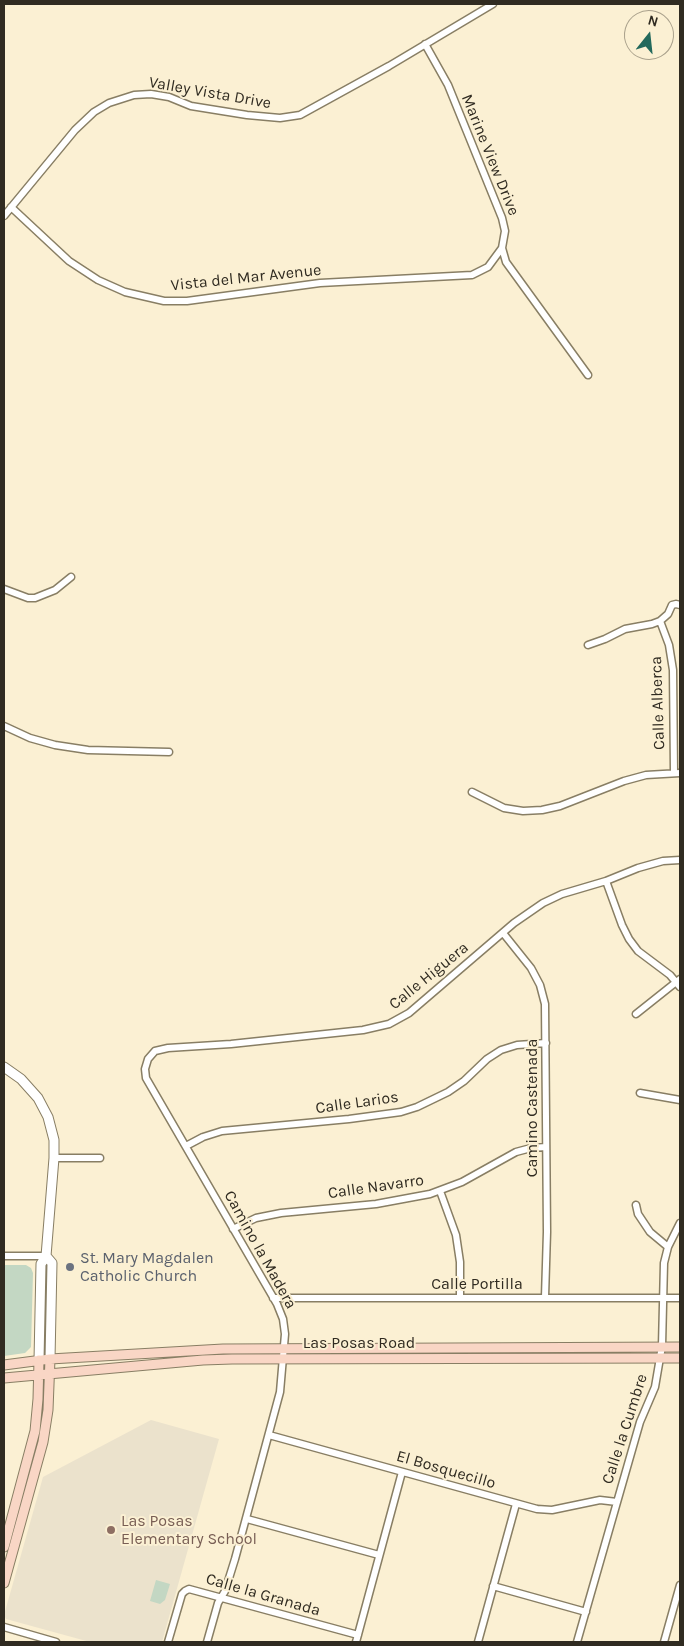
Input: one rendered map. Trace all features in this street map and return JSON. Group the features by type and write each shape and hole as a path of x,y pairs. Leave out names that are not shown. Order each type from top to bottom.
{"main road":[{"name":"Las Posas Road","path":"4,1365 50,1359 169,1351 284,1348 680,1347"},
{"name":"Las Posas Road","path":"4,1378 203,1360 284,1358 680,1358"},
{"path":"4,1583 43,1442 47,1421 50,1359"},
{"path":"4,1547 33,1441 38,1410 39,1360"}],"street":[{"name":"Valley Vista Drive","path":"4,216 75,130 94,112 117,99 151,94 169,97 191,106 266,118 300,115 493,4"},
{"name":"Marine View Drive","path":"426,44 448,85 502,218 504,231 502,248 506,262 588,375"},
{"name":"Vista del Mar Avenue","path":"11,207 69,261 98,280 125,292 164,300 187,302 320,283 472,275 488,267 502,248"},
{"path":"4,589 28,598 35,598 55,590 71,577"},
{"path":"588,646 625,629 660,621 668,614 674,604 680,605"},
{"name":"Calle Alberca","path":"660,621 670,645 673,670 677,773"},
{"path":"4,726 30,738 55,745 88,750 169,752"},
{"path":"472,792 504,808 523,811 542,810 560,806 624,781 646,775 677,773"},
{"name":"Calle Higuera","path":"148,1059 155,1052 168,1048 231,1044 363,1030 388,1024 409,1013 524,915 553,898 652,864 680,860"},
{"path":"606,881 629,939 644,956 679,983 636,1014"},
{"name":"Camino Castenada","path":"503,932 526,960 540,985 545,1004 545,1297"},
{"name":"Calle Larios","path":"186,1146 203,1137 222,1131 349,1120 401,1112 448,1092 464,1081 487,1059 501,1050 517,1045 546,1043"},
{"name":"Camino la Madera","path":"148,1059 145,1069 146,1078 273,1298 283,1319 285,1334 280,1392 247,1519 230,1575 222,1598 218,1603 207,1642"},
{"path":"4,1067 25,1082 41,1102 52,1131 54,1158 46,1256 41,1264 39,1360"},
{"path":"640,1093 680,1100"},
{"name":"Calle Navarro","path":"232,1229 267,1215 376,1204 440,1191 462,1182 516,1152 546,1147"},
{"path":"54,1158 100,1158"},
{"path":"440,1191 456,1235 460,1262 460,1298"},
{"path":"636,1205 638,1214 650,1232 668,1247"},
{"name":"Calle la Cumbre","path":"577,1642 616,1502 645,1409 655,1387 662,1346 664,1263 668,1247 680,1223"},
{"path":"4,1256 46,1256"},
{"path":"46,1256 52,1264 50,1359"},
{"name":"Calle Portilla","path":"273,1298 680,1298"},
{"name":"El Bosquecillo","path":"269,1435 516,1504 552,1510 600,1500 616,1502"},
{"path":"356,1642 402,1472"},
{"path":"478,1642 516,1504"},
{"path":"247,1519 379,1555"},
{"path":"664,1642 680,1585"},
{"path":"493,1586 586,1612"},
{"name":"Calle la Granada","path":"168,1642 182,1594 185,1591 194,1589 358,1635"},
{"path":"4,1627 38,1640 56,1642"}],"shaded area":[{"name":"Las Posas Elementary School","path":"151,1420 219,1439 162,1642 90,1642 6,1619 4,1615 43,1477"}],"green space":[{"path":"4,1265 26,1265 31,1268 33,1273 31,1347 25,1353 4,1356"},
{"path":"156,1580 170,1584 165,1600 160,1604 150,1601"}],"place":[{"name":"St. Mary Magdalen Catholic Church","path":"70,1267"},
{"name":"Las Posas Elementary School","path":"111,1530"}]}
